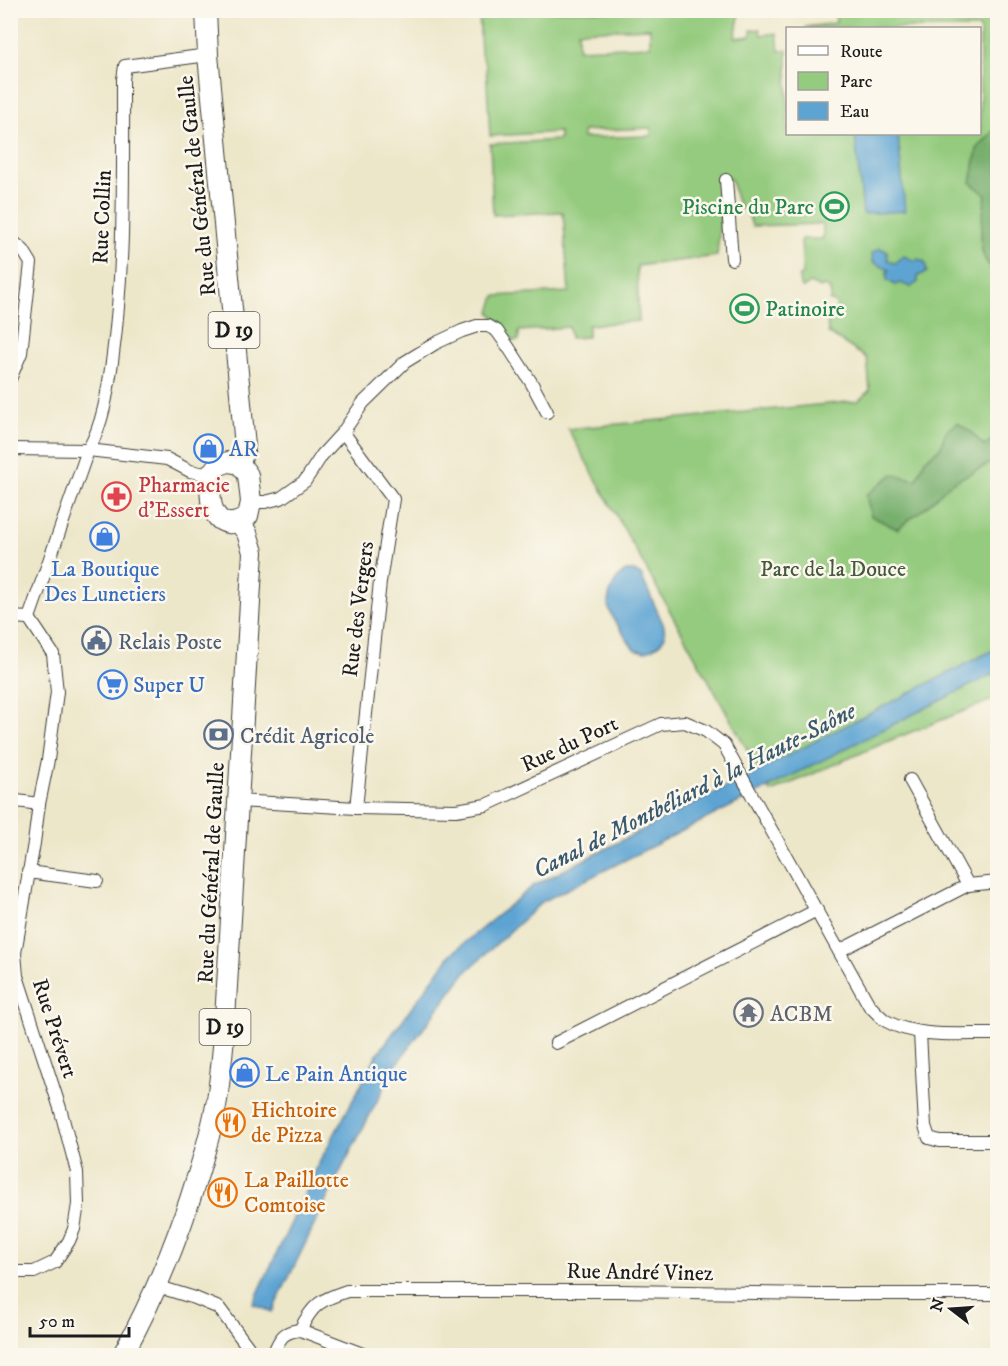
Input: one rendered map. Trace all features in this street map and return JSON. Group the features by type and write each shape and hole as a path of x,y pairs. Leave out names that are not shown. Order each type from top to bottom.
{"main road":[{"name":"Rue du Général de Gaulle","path":"206,10 208,55 245,446 240,464"},
{"path":"228,462 240,464 248,476 251,502 248,516 239,522 229,524 218,518 212,507 210,475 218,466 228,462"},
{"name":"Rue du Général de Gaulle","path":"122,1356 176,1240 206,1150 217,1101 224,1036 253,552 247,533 239,522"}],"street":[{"name":"Rue Collin","path":"29,618 88,450 94,440 107,394 118,318 123,208 124,66 208,55"},
{"path":"726,180 732,259"},
{"path":"10,239 23,250 32,263 21,353 10,380"},
{"path":"251,502 265,502 281,498 305,481 322,455 343,432 363,403 405,362 436,343 477,326 488,326 497,331 531,382 547,412"},
{"name":"Rue des Vergers","path":"343,432 393,499 380,582 356,808"},
{"path":"10,449 88,450 167,459 190,471 210,475"},
{"path":"10,617 29,618"},
{"name":"Rue Prévert","path":"10,1272 34,1272 55,1262 74,1229 78,1204 77,1172 60,1108 14,976 15,953 48,760 57,692 53,654 29,618"},
{"name":"Rue du Port","path":"238,801 356,808 456,810 486,806 661,724 685,722 706,730 724,746 869,1005 884,1020 903,1029 920,1033 998,1034"},
{"path":"910,780 968,885"},
{"path":"10,800 39,804"},
{"path":"28,872 97,880"},
{"path":"838,951 968,885 998,882"},
{"path":"556,1043 817,910"},
{"path":"920,1033 925,1126 929,1138 940,1141 998,1142"},
{"path":"156,1286 219,1308 248,1347 252,1356"},
{"name":"Rue André Vinez","path":"272,1356 282,1336 295,1331 318,1303 347,1291 998,1294"},
{"path":"295,1331 368,1356"}],"green space":[{"name":"Parc de la Douce","path":"479,11 740,11 735,38 751,36 751,30 760,29 761,35 777,33 779,51 786,50 786,135 981,135 981,27 806,27 836,23 835,11 997,11 997,698 891,740 771,792 568,429 858,401 870,390 867,358 828,333 827,314 830,316 837,311 836,303 829,300 830,290 810,283 803,288 800,286 799,276 803,273 801,239 823,239 823,224 752,226 748,213 739,207 731,179 719,182 721,211 717,256 637,266 639,321 588,325 588,337 570,338 569,327 519,331 519,340 513,341 490,312 495,296 569,292 563,212 493,215 490,144 559,140 559,132 490,136 486,65 481,54","holes":["650,28 650,46 578,49 578,31","651,128 651,136 583,138 583,131"]},
{"path":"994,130 998,132 997,271 989,265 982,251 981,231 986,195 971,183 977,149"},
{"path":"958,423 971,432 984,446 997,436 997,460 951,483 926,507 897,529 871,516 866,495 893,474 916,480 925,460 940,448 946,431"}],"water":[{"path":"855,135 898,135 905,211 863,214"},
{"path":"879,248 887,251 888,260 896,264 904,256 925,262 927,272 918,276 918,282 911,287 900,283 895,285 887,280 889,270 873,262 872,253"},
{"path":"626,571 634,571 641,575 664,626 665,636 659,645 645,652 634,649 615,622 608,607 611,589"},
{"path":"997,648 997,672 542,902 465,973 396,1065 339,1174 272,1312 253,1304 319,1163 377,1055 451,954 533,886"}],"place":[{"name":"Piscine du Parc","path":"835,206"},
{"name":"Patinoire","path":"744,308"},
{"name":"AR","path":"208,448"},
{"name":"Pharmacie d'Essert","path":"117,497"},
{"name":"La Boutique Des Lunetiers","path":"105,536"},
{"name":"Relais Poste","path":"97,641"},
{"name":"Super U","path":"112,684"},
{"name":"Crédit Agricole","path":"219,735"},
{"name":"ACBM","path":"749,1013"},
{"name":"Le Pain Antique","path":"244,1073"},
{"name":"Hichtoire de Pizza","path":"230,1122"},
{"name":"La Paillotte Comtoise","path":"223,1192"}],"water label":[{"name":"Canal de Montbéliard à la Haute-Saône","path":"694,790"}]}
